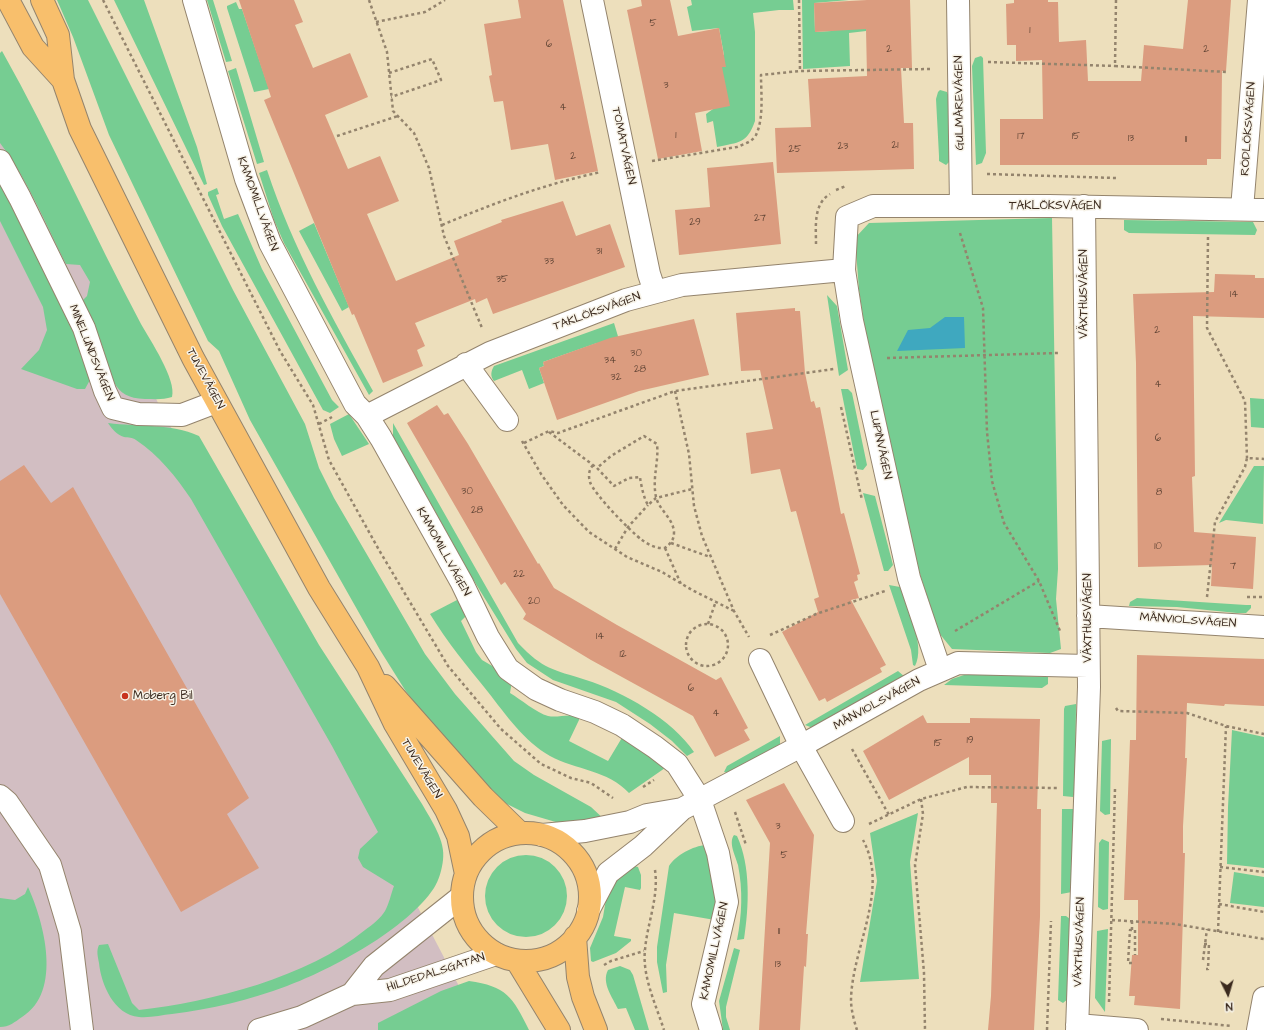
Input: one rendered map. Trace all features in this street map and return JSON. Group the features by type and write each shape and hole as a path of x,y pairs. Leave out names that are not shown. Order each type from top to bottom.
{"main road":[{"name":"TUVEVÄGEN","path":"8,0 33,47 63,80"},
{"name":"TUVEVÄGEN","path":"42,0 58,35 63,80 80,129 189,351 216,402 319,588 368,667 395,724 446,810 458,836 466,874"},
{"name":"TUVEVÄGEN","path":"368,667 483,797 520,833"},
{"name":"TUVEVÄGEN","path":"520,833 542,835 564,846 581,864 589,886 588,911 586,921 575,938 559,952 549,957 528,961 517,961 496,954 486,947 470,930 464,914 461,897 466,874 470,865 483,849 500,838 520,833"},
{"path":"575,938 578,977 583,997 596,1030"},
{"path":"517,961 559,1030"}],"street":[{"name":"KAMOMILLVÄGEN","path":"194,0 242,164 270,243 355,404 367,416 462,583 488,637 508,669 542,692 595,712 622,725 677,764 691,805 718,853 727,902 703,1004 712,1030"},
{"name":"TOMATVÄGEN","path":"592,0 654,292"},
{"name":"GULMÅREVÄGEN","path":"958,0 961,206"},
{"name":"RÖDLÖKSVÄGEN","path":"1242,209 1259,0"},
{"name":"MINELUNDSVÄGEN","path":"0,161 20,198 84,328 105,391 113,408 138,414 182,415 216,402"},
{"name":"TAKLÖKSVÄGEN","path":"847,216 873,206 1084,206 1264,210"},
{"name":"VÄXTHUSVÄGEN","path":"1077,1027 1089,687 1084,352 1084,206"},
{"name":"LUPINVÄGEN","path":"847,216 844,270 852,321 909,578 940,670"},
{"name":"TAKLÖKSVÄGEN","path":"367,416 490,353 611,306 654,292 682,285 844,270"},
{"path":"466,364 506,420"},
{"name":"MÅNVIOLSVÄGEN","path":"1088,616 1264,627"},
{"path":"756,652 801,746 850,826"},
{"name":"MÅNVIOLSVÄGEN","path":"588,911 608,872 643,846 691,805 940,670 958,663 1088,666"},
{"path":"0,796 7,802 50,865 70,932 82,1030"},
{"name":"MÅNVIOLSVÄGEN","path":"542,835 585,831 630,822 647,815 691,805"},
{"name":"HILDEDALSGATAN","path":"352,994 374,966 461,897"},
{"name":"HILDEDALSGATAN","path":"259,1030 302,1017 352,994 390,990 496,954"},
{"path":"1258,1030 1264,998"},
{"path":"1077,1027 1108,1027 1137,1030"}],"path":[{"path":"103,0 273,338 313,405 329,460 379,550 448,666 501,728 525,751 541,764 570,778 591,783 603,790 619,802 630,822"},
{"path":"369,0 387,52 393,111 414,133 429,168 444,236 482,330"},
{"path":"376,22 425,12 445,0"},
{"path":"799,0 800,71"},
{"path":"1115,66 1116,0"},
{"path":"389,73 432,60 441,80 391,97"},
{"path":"988,62 1115,66 1253,73"},
{"path":"442,225 501,200 547,185 627,167 737,147 749,142 756,135 760,116 761,75 800,71 932,69"},
{"path":"337,136 398,116"},
{"path":"961,174 1123,178"},
{"path":"961,206 957,224 983,308 987,432 992,481 1004,523 1039,581 1064,638 1062,665"},
{"path":"1207,599 1215,522 1245,467 1247,458 1245,401 1207,328 1208,237"},
{"path":"861,359 1084,352"},
{"path":"523,443 549,432 558,433 676,391 834,369"},
{"path":"676,391 689,454 694,506 702,536 734,611 756,652"},
{"path":"506,420 523,443 541,474 562,505 589,532 628,557 662,572 681,584 734,611"},
{"path":"549,432 593,464 614,486 629,478 640,477 644,491 644,500 648,505"},
{"path":"593,464 589,472 590,484 628,527 642,540 655,547 665,548 672,543 674,538 673,524 656,498 654,481 658,457 657,444 644,436 611,456 597,468"},
{"path":"1247,458 1264,459"},
{"path":"615,549 628,527 656,498 692,489"},
{"path":"672,543 710,557"},
{"path":"665,548 681,584"},
{"path":"932,645 1039,581"},
{"path":"765,637 816,614 887,591"},
{"path":"708,624 716,601"},
{"path":"708,624 721,629 728,640 728,648 725,656 719,662 711,665 703,665 692,659 688,652 687,644 689,635 694,629 708,624"},
{"path":"1089,687 1116,688 1116,715"},
{"path":"1116,708 1118,711 1187,713 1226,726 1264,734"},
{"path":"1218,932 1226,726"},
{"path":"848,742 889,815"},
{"path":"1108,1027 1115,783"},
{"path":"856,1030 851,1000 871,901 873,867 869,852 850,826 889,815 921,799 967,787 1085,788"},
{"path":"921,799 924,814 915,865 924,973 925,1030"},
{"path":"643,846 655,867 656,880 644,951 648,981 664,1030"},
{"path":"1220,867 1264,872"},
{"path":"1219,904 1264,912"},
{"path":"1112,920 1175,924 1264,939"},
{"path":"1132,921 1128,962 1132,963"},
{"path":"1132,930 1135,930 1135,955"},
{"path":"1203,960 1207,930"},
{"path":"1204,944 1209,944 1208,969 1206,968"},
{"path":"1156,1018 1258,1030"}],"shaded area":[{"path":"0,83 11,98 160,407 404,855 413,898 461,990 505,1030 0,1030"}],"green space":[{"path":"57,0 88,0 233,290 305,424 319,468 334,498 425,654 455,694 514,761 534,775 591,807 606,821 566,825 525,813 503,802 485,786 437,733 405,690 380,650 250,420 219,351 208,341 109,135 73,37"},
{"path":"114,0 144,0 197,147 207,184 204,185"},
{"path":"207,0 213,0 232,61 226,62"},
{"path":"691,0 793,0 794,10 753,13 755,32 755,121 749,134 737,143 717,147 713,121 707,123 706,114 713,109 691,61 724,55 719,28 692,31 687,7 692,5"},
{"path":"802,0 849,0 814,3 815,32 831,31 866,17 866,31 849,33 850,66 803,69"},
{"path":"236,2 239,9 242,9 269,89 254,92 227,8 227,6"},
{"path":"2,51 38,119 123,290 162,360 171,381 172,397 165,399 134,398 119,390 111,376 103,348 83,300 87,296 90,282 80,265 66,264 36,202 19,171 0,143 0,53"},
{"path":"981,56 983,58 986,153 982,163 976,165 972,66 975,58"},
{"path":"236,68 264,162 257,164 228,71"},
{"path":"940,90 947,92 949,97 951,160 946,165 939,161 936,99"},
{"path":"267,170 277,199 301,256 373,391 369,395 284,243 274,220 259,173"},
{"path":"0,176 72,322 91,378 85,389 77,389 21,369 39,350 47,330 43,307 0,221"},
{"path":"217,188 219,194 216,195 224,219 238,214 262,269 332,400 339,407 330,413 323,410 222,226 208,195 208,192"},
{"path":"1052,218 1058,569 1056,599 1061,649 1050,653 952,649 939,633 920,574 897,491 871,368 859,290 855,238 869,223"},
{"path":"1124,220 1253,222 1257,230 1255,235 1129,233 1124,230"},
{"path":"314,223 349,307 342,311 299,231"},
{"path":"827,295 837,306 848,370 839,376"},
{"path":"614,323 620,343 597,343 543,362 544,366 539,368 544,383 529,389 522,370 494,381 492,377 491,374 494,366"},
{"path":"841,389 848,389 852,393 867,465 863,470 857,469"},
{"path":"1250,398 1264,399 1264,428 1251,427"},
{"path":"349,414 369,444 342,456 334,439 330,424"},
{"path":"108,423 166,427 199,436 319,645 422,804 440,838 443,853 442,867 437,882 422,903 387,933 346,958 305,979 259,996 187,1012 147,1017 130,1015 122,1011 110,997 100,971 98,954 99,945 108,944 132,1003 139,1010 197,1001 258,985 316,961 342,947 371,926 383,914 394,886 363,867 358,858 360,849 378,832 332,746 191,499 160,459 135,439 119,435"},
{"path":"393,423 518,643 535,659 549,668 615,691 646,708 685,740 694,752 687,756 672,741 650,724 616,702 553,680 527,663 516,649 471,576 421,486 397,449 393,438"},
{"path":"1254,466 1264,466 1263,524 1226,520 1219,523"},
{"path":"863,493 875,496 893,565 888,571 884,571"},
{"path":"889,585 900,587 911,616 917,637 918,648 918,657 915,666 913,665 911,650"},
{"path":"1137,598 1251,605 1251,608 1246,613 1237,613 1177,607 1129,606 1130,602"},
{"path":"457,600 467,615 461,621 476,652 482,660 512,681 510,693 534,709 548,716 571,715 579,717 569,741 608,761 623,736 665,768 629,793 621,785 611,779 560,761 550,756 532,743 509,718 465,664 430,614"},
{"path":"898,671 905,677 813,728 805,725"},
{"path":"967,674 1048,677 1048,684 1042,688 944,685 952,679"},
{"path":"1076,704 1075,792 1073,797 1063,796 1064,709 1065,706"},
{"path":"1232,730 1264,737 1264,868 1227,864"},
{"path":"780,736 780,744 777,747 728,773 724,772 727,766"},
{"path":"1111,739 1110,814 1105,815 1100,811 1102,741"},
{"path":"1062,809 1074,809 1072,892 1061,894"},
{"path":"918,813 910,862 919,979 860,982 877,881 870,833"},
{"path":"734,835 737,836 742,848 748,887 744,939 737,940 741,912 741,893 740,874 732,846 732,838"},
{"path":"1102,839 1109,842 1108,909 1103,910 1098,907 1099,843"},
{"path":"706,845 711,847 717,910 715,920 674,913 666,965 667,992 663,993 657,962 657,947 669,866 676,858 685,852 696,847"},
{"path":"526,855 542,858 555,867 564,880 567,896 564,912 555,925 542,934 526,937 510,934 497,925 488,912 485,896 488,880 497,867 510,858"},
{"path":"634,866 638,867 641,875 641,888 640,890 625,887 614,936 631,939 631,941 616,953 593,962 591,961 590,948 603,917 606,899 615,882"},
{"path":"1234,872 1264,877 1264,907 1230,903"},
{"path":"28,887 40,919 44,937 46,974 42,991 35,1006 22,1017 9,1025 0,1027 0,898 15,900 25,894"},
{"path":"1061,916 1066,916 1070,919 1069,998 1063,1003 1058,1000"},
{"path":"1108,929 1105,1012 1095,998 1097,931"},
{"path":"734,948 740,950 726,1007 726,1017 730,1030 723,1030 719,1001"},
{"path":"620,966 630,970 633,975 649,1030 635,1030 626,1008 618,1009 608,990 606,975 608,970"},
{"path":"469,981 492,986 507,995 513,1001 529,1030 378,1030 378,1023 441,991"}],"water":[{"path":"945,317 964,317 965,348 897,351 908,330 930,328"}],"building":[{"path":"239,0 294,0 303,22 295,25 313,68 350,53 368,97 325,115 348,169 380,156 399,201 367,214 396,281 459,255 454,241 502,222 501,220 563,201 576,236 610,224 625,267 493,314 487,298 476,303 475,299 415,323 425,346 417,350 423,366 383,383 354,314 352,315 264,100 271,97"},
{"path":"518,0 563,0 598,171 555,180 548,144 511,150 503,101 494,102 489,76 492,75 484,24 521,18"},
{"path":"641,0 670,0 678,36 719,28 726,67 722,67 730,106 695,113 702,151 658,159 627,10 642,6"},
{"path":"867,0 910,0 912,68 901,68 904,123 913,123 914,169 777,173 775,128 811,127 808,79 867,76 866,29 815,32 814,3"},
{"path":"1014,0 1048,0 1048,2 1058,2 1059,42 1086,40 1088,81 1141,81 1144,45 1183,49 1188,0 1231,0 1226,71 1222,71 1221,159 1207,159 1207,165 1000,165 1000,119 1043,119 1042,60 1016,61 1016,45 1007,45 1006,4 1014,3"},
{"path":"773,162 781,244 679,255 675,210 710,207 707,168"},
{"path":"1215,274 1255,275 1255,278 1264,278 1264,318 1193,316 1195,476 1192,477 1194,532 1256,537 1253,589 1211,586 1212,565 1138,567 1136,363 1133,294 1214,292"},
{"path":"795,308 795,311 800,311 805,373 811,402 814,401 816,408 820,407 841,514 844,513 860,574 857,575 858,580 854,582 859,598 851,600 886,665 880,668 882,672 827,702 825,698 819,701 782,632 818,612 814,599 819,597 796,511 791,512 780,469 751,474 746,433 773,429 760,370 741,371 736,313"},
{"path":"694,319 709,375 639,391 557,420 539,368 544,366 543,362 610,338"},
{"path":"437,405 444,415 448,413 468,444 538,564 539,563 554,588 716,680 721,677 748,728 744,730 750,740 715,757 693,716 591,660 523,619 526,614 505,582 501,585 407,423"},
{"name":"Moberg Bil","path":"24,465 51,503 73,487 249,798 227,814 259,868 181,912 0,594 0,481"},
{"path":"1137,655 1264,659 1264,706 1225,704 1224,706 1187,703 1185,758 1187,758 1183,826 1183,853 1185,853 1180,1009 1134,1005 1135,996 1129,996 1132,955 1138,955 1138,900 1124,900 1130,740 1136,740"},
{"path":"923,715 927,723 970,723 970,718 1040,719 1037,809 1041,809 1040,917 1034,1030 988,1030 991,996 997,803 991,803 991,775 969,775 969,757 889,800 863,751"},
{"path":"784,783 814,835 806,934 808,934 806,967 804,966 800,1030 759,1030 770,843 746,800"}],"place":[{"name":"Moberg Bil","path":"125,696"}]}
